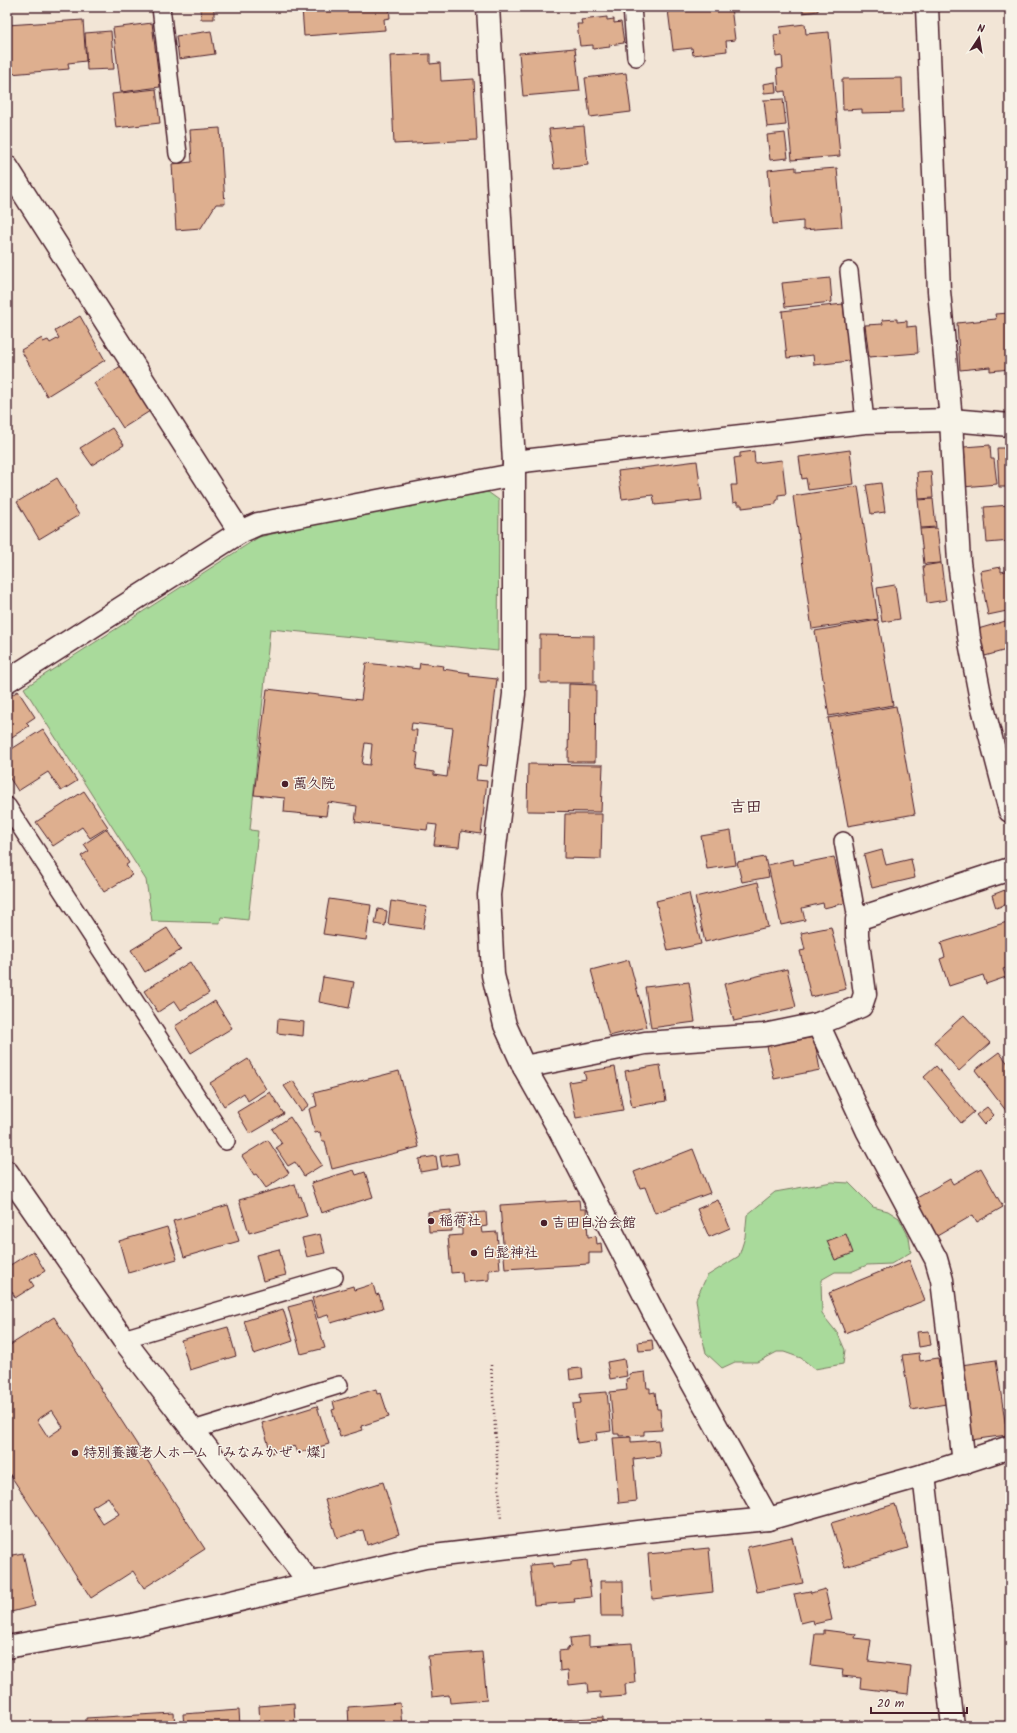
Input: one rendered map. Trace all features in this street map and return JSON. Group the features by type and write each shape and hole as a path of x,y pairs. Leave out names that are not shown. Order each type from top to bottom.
{"street":[{"path":"488,7 513,468 514,694 489,895 493,975 506,1025 524,1067 559,1129 659,1323 768,1519"},
{"path":"927,7 939,291 951,420 960,562 969,637 981,700 1010,811"},
{"path":"7,167 240,532"},
{"path":"7,681 240,532 258,524 513,468 865,422 951,420 1010,425"},
{"path":"524,1067 645,1043 764,1035 818,1024 861,1006 865,994 857,935 858,919 1010,869"},
{"path":"818,1024 867,1130 932,1252 939,1269 942,1280 964,1463"},
{"path":"7,1172 123,1339 310,1583"},
{"path":"7,1647 132,1625 425,1557 664,1529 768,1519 924,1475 1010,1447"},
{"path":"924,1475 953,1726"}],"lane":[{"path":"162,7 178,154"},
{"path":"632,7 636,57"},
{"path":"849,271 865,422"},
{"path":"7,806 226,1141"},
{"path":"843,841 858,919"},
{"path":"123,1339 334,1277"},
{"path":"193,1430 339,1385"}],"path":[{"path":"491,1365 503,1549"}],"green space":[{"path":"488,492 499,500 498,651 270,629 250,830 258,831 248,920 221,917 220,923 152,921 146,880 24,688 259,537 353,515"},
{"path":"832,1182 849,1183 873,1207 888,1211 899,1218 909,1237 911,1252 891,1264 867,1265 851,1272 835,1272 821,1280 822,1314 838,1334 845,1350 843,1364 815,1369 801,1358 784,1352 777,1352 758,1362 735,1362 722,1368 706,1353 700,1328 696,1299 707,1276 739,1256 745,1237 747,1215 775,1192"}],"building":[{"path":"200,7 214,7 214,19 201,19"},
{"path":"298,7 389,7 390,18 384,19 385,30 304,36 302,8"},
{"path":"693,7 731,7 735,40 726,41 727,51 693,55 692,48 673,50 668,10"},
{"path":"803,7 818,7 818,11 803,13"},
{"path":"607,17 607,20 614,19 614,23 621,22 624,43 609,45 610,47 593,49 593,45 580,46 577,24 582,24 581,20"},
{"path":"83,20 86,61 68,63 69,69 10,74 7,25"},
{"path":"152,23 160,87 121,92 113,28"},
{"path":"805,24 806,34 829,32 840,156 792,160 785,91 779,92 777,69 783,68 782,56 776,57 774,35 781,34 780,27"},
{"path":"111,31 114,69 87,70 85,33"},
{"path":"211,31 215,54 179,59 176,36"},
{"path":"575,48 580,91 523,96 519,53"},
{"path":"430,54 430,64 440,63 441,81 474,79 477,140 394,144 390,56"},
{"path":"626,73 631,112 590,117 585,78"},
{"path":"902,78 903,112 862,113 862,109 843,110 842,79"},
{"path":"775,82 776,92 764,93 763,84"},
{"path":"156,89 160,123 116,128 112,94"},
{"path":"783,99 786,125 767,127 764,100"},
{"path":"584,126 588,165 554,169 549,129"},
{"path":"220,128 225,204 216,204 201,228 176,230 172,164 192,162 190,130"},
{"path":"785,133 788,158 770,160 767,135"},
{"path":"796,167 796,171 837,168 842,227 803,230 803,221 773,224 768,170"},
{"path":"830,278 832,302 785,307 782,283"},
{"path":"843,304 850,361 814,365 813,355 787,358 782,311"},
{"path":"1010,313 1010,369 990,371 990,367 960,370 957,323 996,319 995,314"},
{"path":"80,316 105,360 47,396 21,350 42,338 43,342 48,340 50,343 59,338 55,331"},
{"path":"897,319 897,322 907,321 907,327 916,326 918,353 869,357 865,325 883,324 882,320"},
{"path":"121,366 150,411 123,428 94,383"},
{"path":"112,428 124,445 92,465 80,448"},
{"path":"990,445 991,459 994,459 997,484 963,487 961,458 965,458 964,447"},
{"path":"997,448 1010,448 1010,487 999,487"},
{"path":"850,450 854,484 808,490 806,478 802,479 799,457"},
{"path":"754,451 755,463 782,460 786,494 778,495 776,504 742,508 742,505 737,505 737,502 733,503 731,485 737,485 734,458 740,457 740,453"},
{"path":"697,461 702,500 655,505 653,495 622,499 618,471"},
{"path":"931,471 933,498 919,499 917,472"},
{"path":"57,478 79,515 39,539 17,502"},
{"path":"881,483 885,512 871,514 866,485"},
{"path":"858,486 878,619 812,629 793,496"},
{"path":"933,499 936,527 921,528 918,500"},
{"path":"1010,505 1010,541 987,543 984,507"},
{"path":"937,528 941,563 924,564 920,529"},
{"path":"941,563 946,600 927,603 923,566"},
{"path":"1001,567 1001,572 1010,570 1010,619 1007,611 988,615 980,571"},
{"path":"895,585 900,619 882,622 877,588"},
{"path":"878,620 893,705 829,716 815,631"},
{"path":"1009,620 1010,649 985,656 978,629"},
{"path":"540,635 594,636 594,683 540,683"},
{"path":"366,663 419,669 420,663 444,666 443,669 470,673 469,676 497,679 487,766 478,765 476,780 487,781 481,834 461,831 459,847 434,845 437,825 428,824 427,830 355,822 357,806 328,802 326,816 284,812 285,798 254,795 267,689 361,700","holes":["412,723 453,728 447,777 434,775 434,772 416,769 418,753 415,752 417,730 411,730","365,743 372,744 370,765 362,764"]},
{"path":"569,684 596,685 595,762 568,762"},
{"path":"18,691 35,717 26,723 29,726 7,740 7,698"},
{"path":"896,706 915,814 848,826 828,718"},
{"path":"43,729 77,781 61,791 48,772 18,791 7,774 7,752"},
{"path":"528,764 603,765 601,812 527,811"},
{"path":"84,791 108,827 90,838 82,827 53,846 36,822"},
{"path":"565,814 602,814 601,859 564,858"},
{"path":"107,829 129,863 126,865 132,875 104,892 81,856 89,851 84,844"},
{"path":"731,831 736,865 707,869 701,836"},
{"path":"882,850 886,865 911,859 915,878 872,888 864,855"},
{"path":"765,857 769,877 742,882 737,862"},
{"path":"834,857 845,903 824,908 823,903 802,908 805,920 781,925 768,865 793,859 794,865"},
{"path":"758,882 768,927 705,942 695,897"},
{"path":"1010,888 1010,903 996,908 992,895"},
{"path":"689,893 701,944 668,951 656,901"},
{"path":"329,899 371,905 366,940 323,934"},
{"path":"391,901 427,907 423,929 388,924"},
{"path":"378,909 387,911 385,926 375,924"},
{"path":"1010,921 1010,967 1003,969 1006,977 986,984 983,975 949,986 940,959 945,957 941,943"},
{"path":"831,927 846,989 811,997 800,951 805,950 801,933"},
{"path":"167,928 181,950 145,972 131,950"},
{"path":"629,960 647,1027 609,1036 591,970"},
{"path":"190,962 209,993 181,1010 175,1001 158,1012 144,991"},
{"path":"787,969 796,1007 734,1021 724,984"},
{"path":"323,977 354,982 349,1008 319,1002"},
{"path":"689,982 695,1022 651,1028 645,987"},
{"path":"215,1001 232,1028 191,1053 175,1026"},
{"path":"964,1015 990,1043 959,1071 934,1042"},
{"path":"278,1019 304,1022 303,1036 277,1033"},
{"path":"814,1037 820,1070 774,1079 767,1046"},
{"path":"999,1052 1010,1066 1010,1116 975,1070"},
{"path":"248,1059 266,1089 248,1101 244,1093 224,1106 210,1083"},
{"path":"660,1065 666,1101 632,1107 625,1071"},
{"path":"936,1066 974,1112 961,1123 924,1077"},
{"path":"615,1067 623,1110 576,1118 569,1082 586,1079 584,1072"},
{"path":"399,1071 419,1147 332,1169 325,1141 322,1141 320,1132 315,1133 309,1109 317,1106 314,1093"},
{"path":"293,1081 309,1105 301,1111 284,1086"},
{"path":"270,1092 284,1114 250,1134 237,1112"},
{"path":"987,1107 994,1115 984,1125 976,1115"},
{"path":"290,1117 322,1165 304,1176 295,1162 288,1166 276,1148 282,1144 272,1129"},
{"path":"268,1140 289,1173 266,1188 256,1174 254,1175 242,1156"},
{"path":"693,1149 710,1193 655,1213 645,1187 640,1188 634,1172"},
{"path":"457,1153 459,1164 442,1167 440,1156"},
{"path":"436,1156 438,1169 420,1172 419,1159"},
{"path":"981,1168 1003,1207 977,1222 973,1215 937,1236 915,1199 950,1179 953,1184"},
{"path":"354,1170 356,1175 365,1172 373,1197 321,1213 311,1183"},
{"path":"295,1184 299,1197 301,1196 307,1216 249,1233 239,1200"},
{"name":"吉田自治会館","path":"579,1200 580,1209 586,1209 588,1237 596,1236 597,1244 601,1243 602,1253 589,1253 589,1264 505,1269 500,1205"},
{"path":"718,1200 730,1228 709,1237 697,1209"},
{"path":"228,1205 239,1241 184,1257 173,1221"},
{"path":"451,1210 452,1231 429,1232 428,1212"},
{"name":"白髭神社","path":"486,1212 487,1226 481,1227 482,1233 497,1232 500,1269 489,1270 489,1280 463,1282 462,1272 451,1273 448,1236 462,1235 462,1228 458,1228 457,1214"},
{"path":"167,1227 177,1259 128,1273 119,1241"},
{"path":"320,1234 325,1253 307,1257 302,1238"},
{"path":"846,1234 853,1253 835,1260 827,1241"},
{"path":"279,1249 286,1275 263,1281 256,1255"},
{"path":"33,1251 45,1271 30,1280 34,1286 15,1298 12,1291 7,1294 7,1267"},
{"path":"909,1260 925,1300 845,1333 829,1293"},
{"path":"373,1284 376,1295 379,1294 383,1308 331,1323 328,1315 318,1318 312,1298 353,1286 354,1290"},
{"path":"311,1301 325,1348 301,1354 288,1307"},
{"path":"283,1309 293,1341 254,1354 244,1321"},
{"name":"特別養護老人ホーム「みなみかぜ・燦」","path":"54,1317 205,1549 144,1588 133,1571 91,1598 7,1470 7,1347","holes":["52,1410 63,1427 48,1437 37,1420","108,1497 119,1514 103,1524 92,1507"]},
{"path":"228,1327 236,1356 190,1370 181,1340"},
{"path":"929,1331 931,1345 919,1347 917,1332"},
{"path":"652,1340 653,1350 639,1351 638,1342"},
{"path":"919,1353 920,1361 938,1358 946,1404 911,1410 902,1355"},
{"path":"624,1359 627,1376 610,1379 607,1362"},
{"path":"996,1360 1007,1435 971,1440 961,1365"},
{"path":"582,1368 583,1378 570,1380 569,1369"},
{"path":"645,1372 647,1388 650,1388 650,1393 655,1392 657,1409 660,1409 662,1430 644,1431 644,1435 619,1436 619,1434 614,1434 610,1392 627,1390 626,1379 630,1378 629,1374"},
{"path":"376,1389 377,1394 381,1393 389,1417 361,1426 363,1430 340,1437 332,1410 335,1409 333,1402"},
{"path":"607,1392 611,1431 596,1433 597,1440 577,1443 573,1404 581,1403 580,1394"},
{"path":"317,1406 329,1444 298,1453 295,1446 271,1453 262,1423"},
{"path":"631,1437 631,1442 658,1440 660,1456 633,1459 637,1501 619,1503 613,1438"},
{"path":"383,1482 399,1534 367,1545 363,1530 337,1538 325,1500"},
{"path":"895,1504 908,1548 845,1567 831,1523"},
{"path":"792,1537 803,1583 757,1592 747,1547"},
{"path":"709,1548 713,1592 652,1599 648,1554"},
{"path":"23,1553 35,1606 7,1613 7,1556"},
{"path":"587,1560 591,1597 574,1599 575,1602 534,1605 530,1565 553,1563 553,1567 571,1565 571,1562"},
{"path":"600,1581 623,1581 624,1616 601,1616"},
{"path":"825,1589 832,1620 814,1624 813,1620 801,1623 794,1594 810,1591 811,1593"},
{"path":"824,1630 856,1634 855,1638 871,1640 868,1661 911,1666 908,1694 860,1688 861,1678 842,1676 843,1670 811,1666 815,1634 824,1634"},
{"path":"589,1636 589,1646 632,1643 635,1683 625,1684 626,1696 600,1698 600,1692 588,1693 587,1683 569,1685 568,1670 560,1671 559,1651 567,1650 567,1648 571,1647 570,1638"},
{"path":"482,1652 487,1700 450,1703 449,1695 432,1697 428,1656"},
{"path":"294,1703 295,1726 260,1726 259,1706"},
{"path":"400,1703 402,1726 349,1726 348,1707"},
{"path":"239,1710 240,1726 184,1726 183,1714"},
{"path":"174,1713 175,1726 86,1726 86,1718"},
{"path":"603,1717 603,1726 549,1726 548,1721"}],"place":[{"name":"萬久院","path":"285,784"},
{"name":"稲荷社","path":"431,1221"},
{"name":"吉田自治会館","path":"544,1223"},
{"name":"白髭神社","path":"474,1253"},
{"name":"特別養護老人ホーム「みなみかぜ・燦」","path":"75,1453"}],"district":[{"name":"吉田","path":"746,807"}]}
